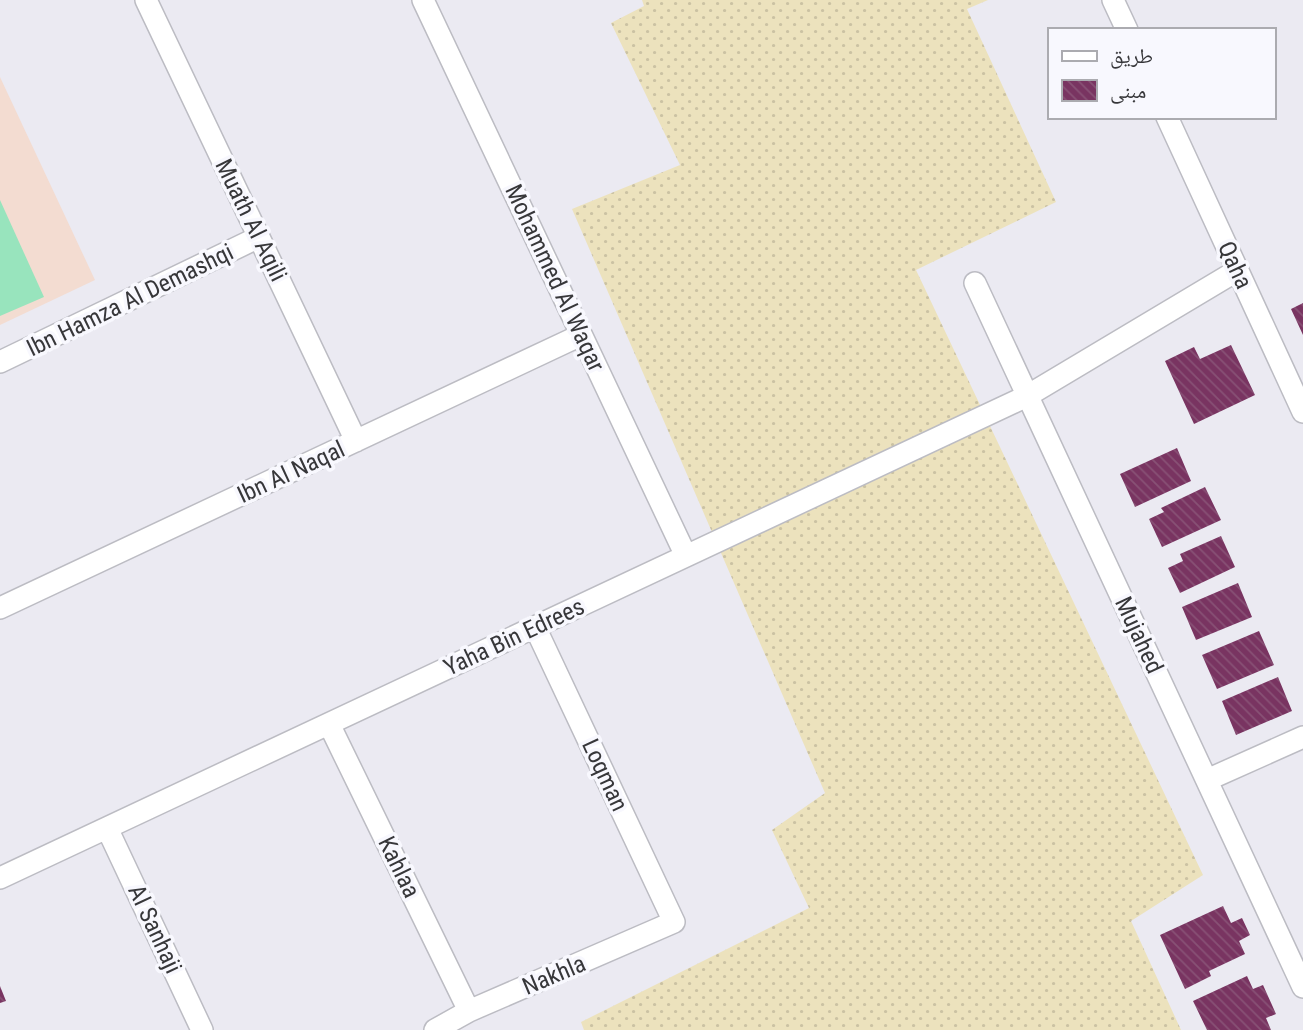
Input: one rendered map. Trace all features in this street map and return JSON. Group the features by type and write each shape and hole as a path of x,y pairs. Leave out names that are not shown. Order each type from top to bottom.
{"street":[{"name":"Muath Al Aqili","path":"146,0 356,441"},
{"name":"Mohammed Al Waqar","path":"424,0 686,556"},
{"path":"1113,0 1125,28"},
{"name":"Qaha","path":"1168,119 1303,412"},
{"name":"Ibn Hamza Al Demashqi","path":"0,362 259,237"},
{"name":"Yaha Bin Edrees","path":"0,878 1027,396 1238,270"},
{"name":"Mujahed","path":"975,283 1303,987"},
{"name":"Ibn Al Naqal","path":"0,608 581,335"},
{"name":"Loqman","path":"536,627 674,922"},
{"name":"Kahlaa","path":"329,724 469,1011"},
{"path":"1207,780 1303,737"},
{"name":"Al Sanhaji","path":"107,828 199,1029"},
{"name":"Nakhla","path":"435,1030 469,1011 674,922"}],"shaded area":[{"path":"0,77 95,280 0,325"}],"green space":[{"path":"0,200 44,297 0,316"}],"sand":[{"path":"642,0 988,0 967,9 1056,202 916,270 1203,875 1131,921 1181,1030 584,1030 581,1022 809,908 772,830 825,793 572,209 680,165 611,23 644,6"}],"building":[{"path":"1303,303 1303,335 1291,309"},
{"path":"1231,345 1255,395 1194,424 1165,361 1194,347 1200,359"},
{"path":"1177,448 1191,481 1135,507 1120,474"},
{"path":"1205,487 1221,520 1162,547 1149,519 1164,512 1161,508"},
{"path":"1221,536 1235,567 1180,593 1168,568 1183,561 1180,554"},
{"path":"1238,583 1252,617 1196,640 1182,607"},
{"path":"1259,631 1274,665 1217,689 1202,655"},
{"path":"1278,677 1292,711 1236,735 1222,701"},
{"path":"1223,906 1231,923 1242,918 1250,935 1239,941 1245,954 1209,971 1211,976 1185,989 1160,935"},
{"path":"1247,976 1253,989 1263,985 1276,1014 1266,1018 1271,1030 1207,1030 1193,1001"},
{"path":"0,986 6,1001 0,1003"}]}
